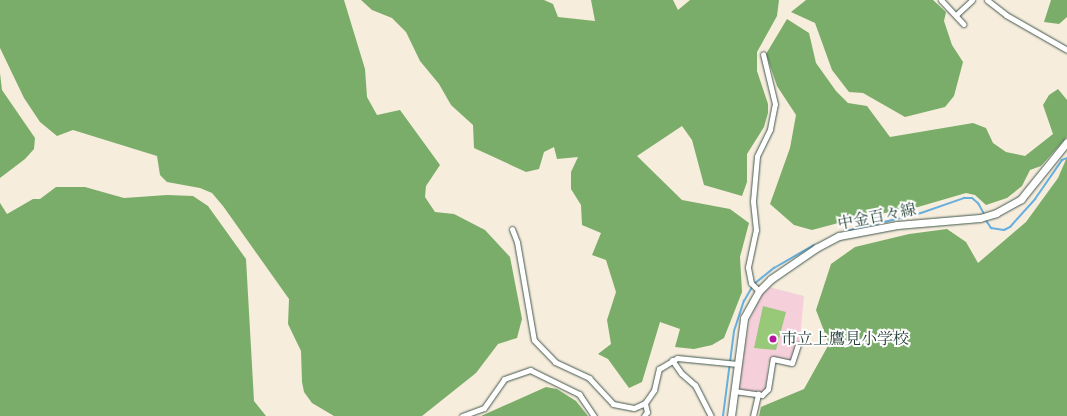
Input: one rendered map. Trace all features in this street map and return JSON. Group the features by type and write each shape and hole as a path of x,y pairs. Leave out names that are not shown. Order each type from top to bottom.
{"main road":[{"name":"中金百々線","path":"731,416 744,318 758,290 771,279 816,248 839,236 897,225 980,218 1010,207 1021,199 1067,142"}],"street":[{"path":"941,0 963,24"},
{"path":"956,15 972,0"},
{"path":"987,0 1006,14 1067,50"},
{"path":"758,290 751,283 748,267 756,230 753,201 756,156 770,129 775,104 763,54"},
{"path":"512,229 517,242 534,340 556,362 589,378 613,404 634,408 645,403 654,390 660,369 672,360 687,358 737,364"},
{"path":"734,391 762,395 768,389 774,359 792,364 798,345"},
{"path":"672,360 701,394 711,416"},
{"path":"462,416 484,408 504,379 530,370 579,394 594,416"},
{"path":"753,416 758,394"},
{"path":"644,416 647,412 645,403"}],"shaded area":[{"name":"市立上鷹見小学校","path":"769,287 804,296 798,358 795,363 768,362 766,388 761,393 743,391 738,388 750,319 760,296"}],"green space":[{"path":"0,0 344,0 365,69 367,97 377,115 400,110 440,165 426,186 425,197 435,212 454,214 485,230 510,257 522,319 517,338 498,344 476,373 422,416 334,416 312,403 304,392 302,382 301,351 288,324 289,299 223,206 212,193 200,188 167,182 160,175 157,156 73,130 57,136 40,122 24,98 0,48"},
{"path":"361,0 544,0 553,4 558,17 595,21 591,0 673,0 678,10 690,0 779,0 777,16 757,52 757,71 768,104 768,113 764,127 747,154 747,182 742,196 704,185 692,140 682,126 637,156 682,200 730,209 749,223 740,257 742,292 724,338 712,345 694,349 675,347 680,329 660,322 642,382 629,388 608,359 598,354 611,344 607,320 616,292 606,260 592,255 601,233 582,225 581,205 571,189 571,172 578,157 557,159 554,147 544,152 539,169 526,172 474,148 473,125 451,105 439,84 420,61 406,32 392,18 372,10"},
{"path":"806,0 933,0 946,12 944,21 952,45 963,62 954,96 945,107 905,117 863,93 849,92 832,70 815,23 791,12"},
{"path":"1051,0 1067,0 1067,17 1059,24 1044,22"},
{"path":"787,19 809,33 816,63 836,91 848,103 867,106 890,137 973,123 986,128 993,143 1006,152 1025,156 1053,134 1043,105 1049,95 1058,89 1067,100 1067,137 1041,166 1030,170 1022,186 1007,198 986,205 975,195 966,193 918,207 857,218 812,230 794,225 770,204 790,148 796,115 777,86 766,54"},
{"path":"0,73 2,90 35,138 34,149 25,159 0,178"},
{"path":"1067,157 1067,416 759,416 761,407 804,389 829,344 816,310 831,264 855,247 909,234 947,229 966,242 978,263 1026,222 1058,178"},
{"path":"56,187 85,187 124,198 167,195 193,196 208,206 246,259 254,401 266,416 0,416 0,203 7,214 33,199 40,199"},
{"path":"763,306 786,312 776,350 754,348"},
{"path":"546,387 557,389 576,401 588,416 481,416"}],"waterway":[{"path":"985,219 991,228 1004,230 1010,227 1035,199 1062,160 1067,158"},
{"path":"847,231 921,213 964,198 972,198 978,203 984,214"},
{"path":"723,416 734,331 744,301 754,284 774,268 814,245"}],"place":[{"name":"市立上鷹見小学校","path":"773,339"}]}
